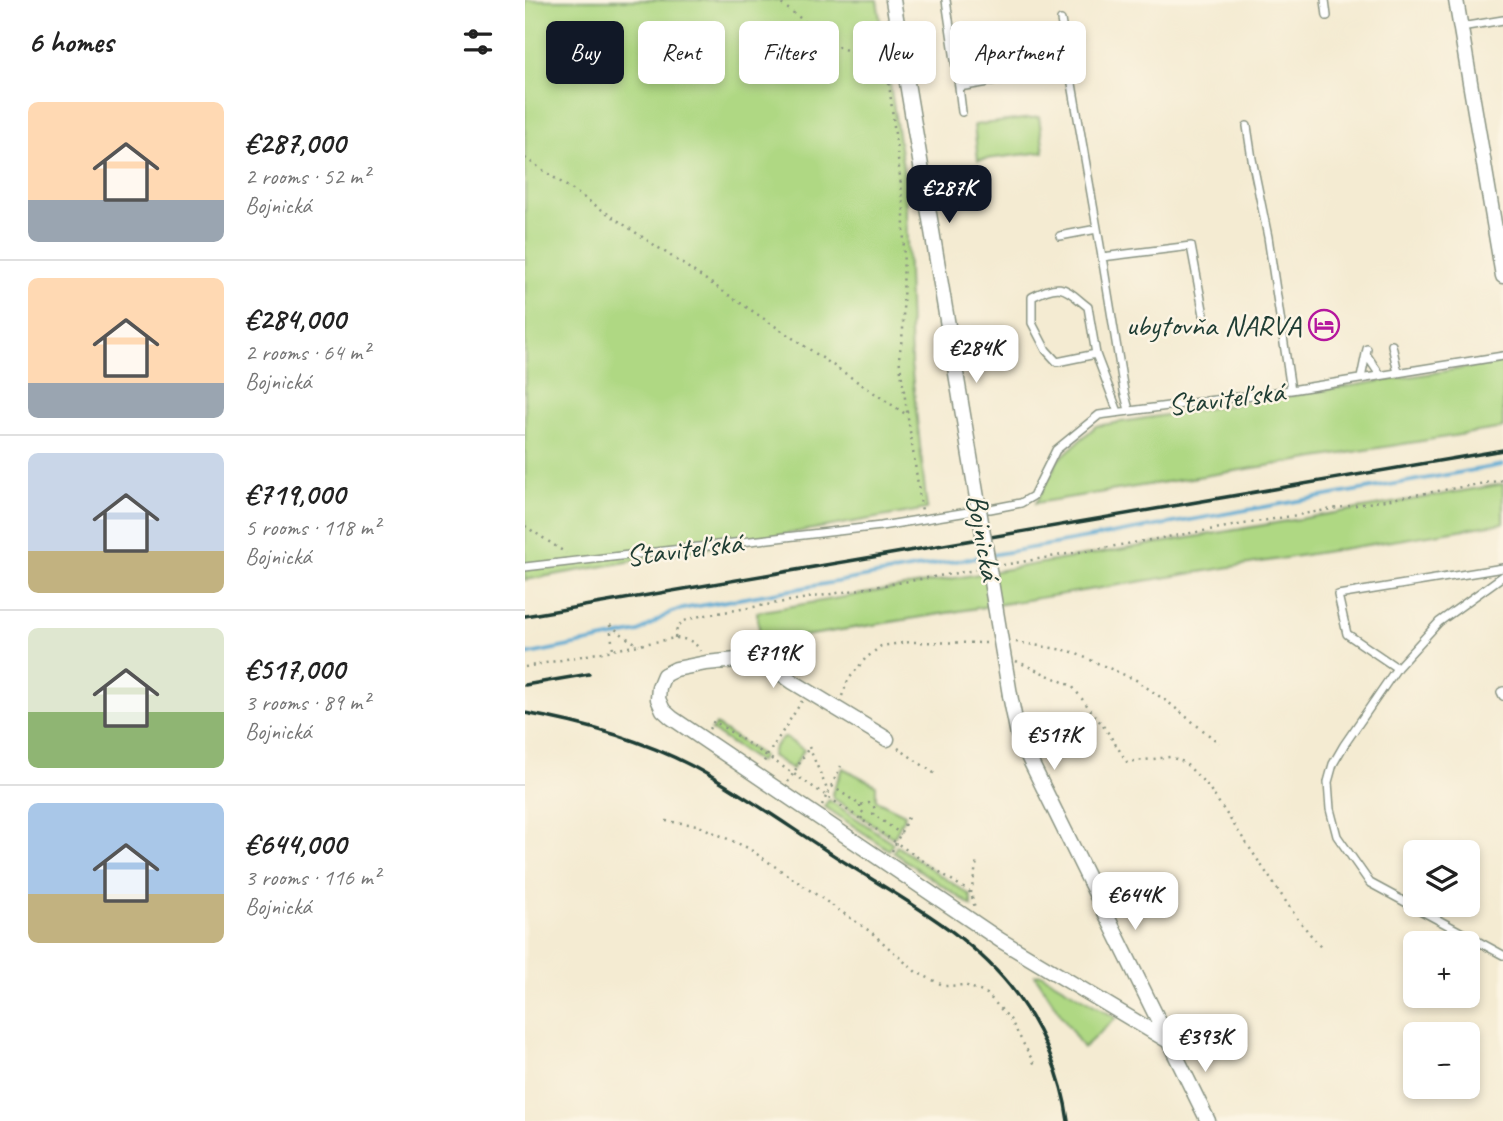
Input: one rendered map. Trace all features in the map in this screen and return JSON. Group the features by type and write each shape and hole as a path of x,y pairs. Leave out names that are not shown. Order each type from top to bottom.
{"street":[{"name":"Bojnická","path":"893,0 1018,735 1208,1121"},
{"path":"1456,0 1503,276"},
{"path":"887,739 763,661 737,659 671,670 661,680 657,693 663,710 672,718 884,863 1012,947 1170,1042"}],"lane":[{"path":"946,0 962,112"},
{"path":"1325,0 1327,16"},
{"path":"1461,27 1503,20"},
{"path":"959,87 977,84"},
{"path":"1072,84 1123,391 1129,410"},
{"path":"1247,126 1268,237 1291,390"},
{"path":"1060,236 1097,229"},
{"path":"1102,257 1191,246 1204,314"},
{"path":"1096,354 1057,362 1046,351 1032,323 1032,297 1048,289 1065,289 1088,307 1096,354 1118,412"},
{"path":"1392,345 1398,373"},
{"path":"1361,378 1366,351 1380,375"},
{"name":"Staviteľská","path":"990,509 1021,503 1033,496 1055,450 1099,415 1291,390 1503,356"},
{"name":"Staviteľská","path":"525,567 881,526 968,512"},
{"path":"1397,667 1347,634 1338,595 1503,568"},
{"path":"1503,576 1439,622 1397,667 1344,745 1333,764 1328,782 1330,809 1337,836 1370,883 1503,955"}],"path":[{"path":"776,0 839,47 887,68 904,210 903,331 899,358 923,519"},
{"path":"525,158 907,415"},
{"path":"1000,565 1503,480"},
{"path":"525,526 577,561"},
{"path":"675,638 676,629 683,621 700,617 978,569"},
{"path":"613,650 610,625 639,645"},
{"path":"525,667 675,638 687,639 698,646 706,663"},
{"path":"837,709 848,680 865,659 881,646 910,642 991,643"},
{"path":"1013,642 1070,651 1136,680 1219,743"},
{"path":"979,643 992,649"},
{"path":"1016,661 1072,687 1128,762 1170,757 1184,762 1207,785 1297,918 1323,950"},
{"path":"762,765 802,701 794,695"},
{"path":"702,739 714,721 971,893"},
{"path":"887,739 938,776"},
{"path":"788,782 809,747 828,796"},
{"path":"822,805 841,766"},
{"path":"832,786 860,805 864,814"},
{"path":"860,805 873,805 873,814"},
{"path":"884,863 897,843 909,813"},
{"path":"861,819 864,814"},
{"path":"864,814 873,814 901,834"},
{"path":"666,821 697,825 748,848 871,932 916,972 945,986 965,985 987,994 1010,1018 1035,1065"},
{"path":"977,861 971,893 977,916"}],"green space":[{"path":"525,0 877,0 880,21 853,21 853,84 890,84 905,180 911,364 927,509 525,580"},
{"path":"1039,117 1044,152 978,160 974,125"},
{"path":"1503,362 1503,428 1036,503 1058,460 1096,426"},
{"path":"1503,484 1503,523 761,643 757,612"},
{"path":"716,725 763,756 759,762 711,730"},
{"path":"783,738 804,750 792,769 772,756"},
{"path":"843,768 876,785 876,800 905,814 895,836 892,837 833,798 832,793"},
{"path":"829,800 893,843 889,850 824,806"},
{"path":"897,846 970,895 972,906 893,852"},
{"path":"1041,974 1116,1018 1083,1048 1035,975"}],"waterway":[{"path":"991,555 1503,465"},
{"path":"525,655 639,632 671,612 687,608 984,556"}],"railway":[{"path":"525,616 1503,450"},
{"path":"525,685 589,674"},
{"path":"525,713 610,733 692,766 939,922 999,974 1035,1023 1056,1071 1068,1121"}],"place":[{"name":"ubytovňa NARVA","path":"1324,325"}]}
